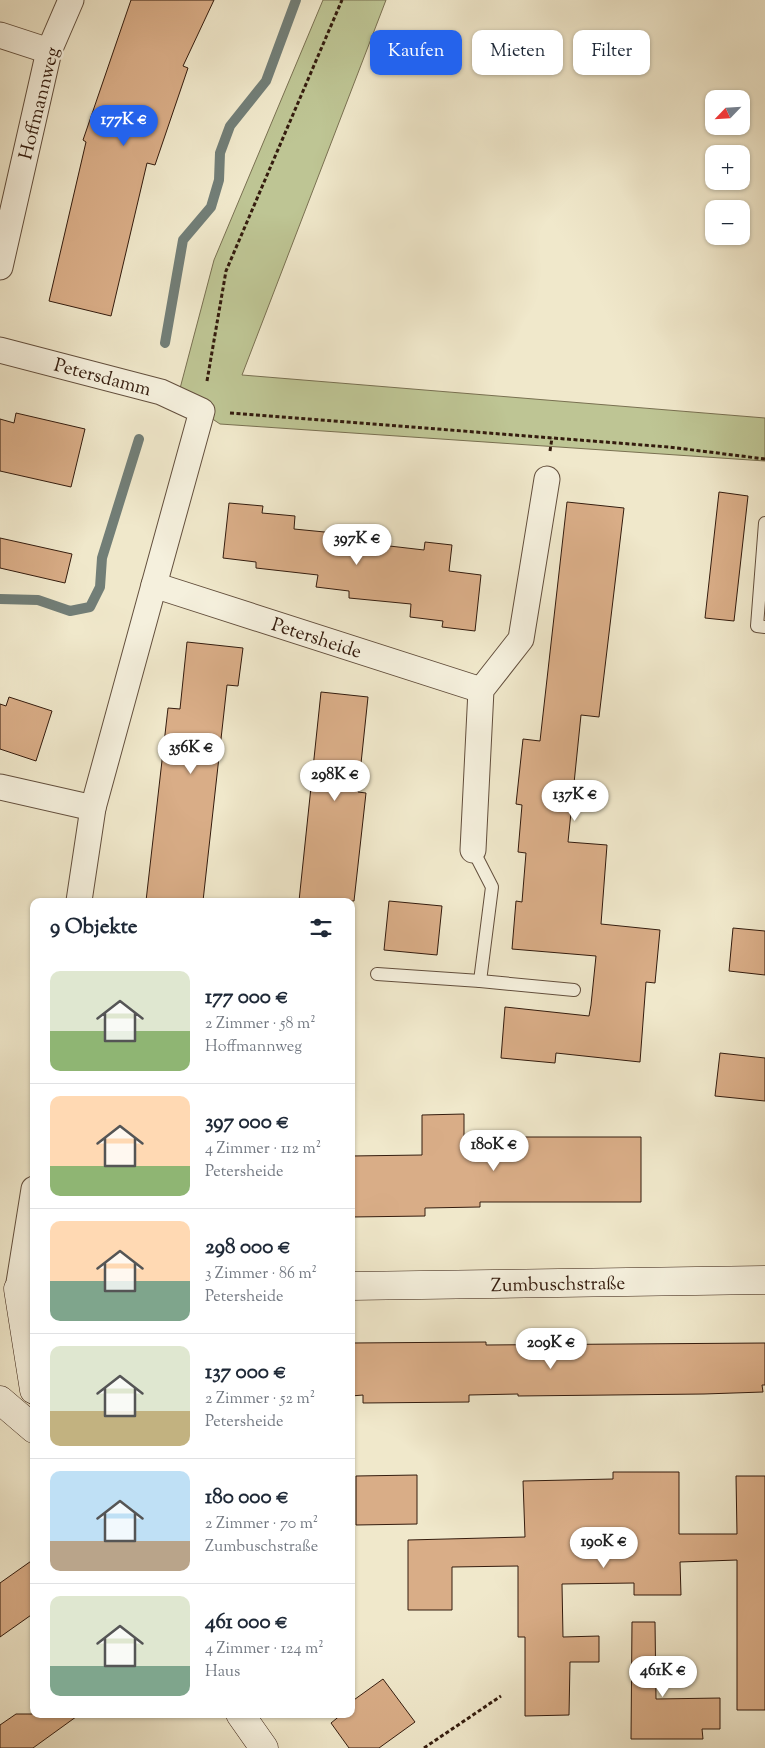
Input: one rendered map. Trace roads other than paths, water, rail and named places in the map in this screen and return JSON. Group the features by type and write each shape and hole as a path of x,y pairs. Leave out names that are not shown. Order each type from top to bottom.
{"street":[{"name":"Hoffmannweg","path":"0,267 49,51 71,0"},
{"path":"0,35 49,51"},
{"name":"Petersdamm","path":"0,350 161,392 202,411 154,585"},
{"path":"473,850 481,690 521,639 547,479"},
{"path":"79,898 93,808 154,585"},
{"name":"Petersheide","path":"154,585 481,690"},
{"path":"0,787 93,808"},
{"path":"30,1213 17,1289 30,1366"},
{"name":"Zumbuschstraße","path":"355,1286 765,1280"},
{"path":"0,1400 30,1426"},
{"path":"243,1718 264,1748"}],"lane":[{"path":"765,523 757,626 765,627"},
{"path":"473,850 492,887 480,981"},
{"path":"377,974 574,990"}],"waterway":[{"path":"165,343 183,240 211,207 219,180 220,153 230,126 266,81 296,0"},
{"path":"0,599 38,600 70,611 90,607 100,587 102,558 139,439"}]}
